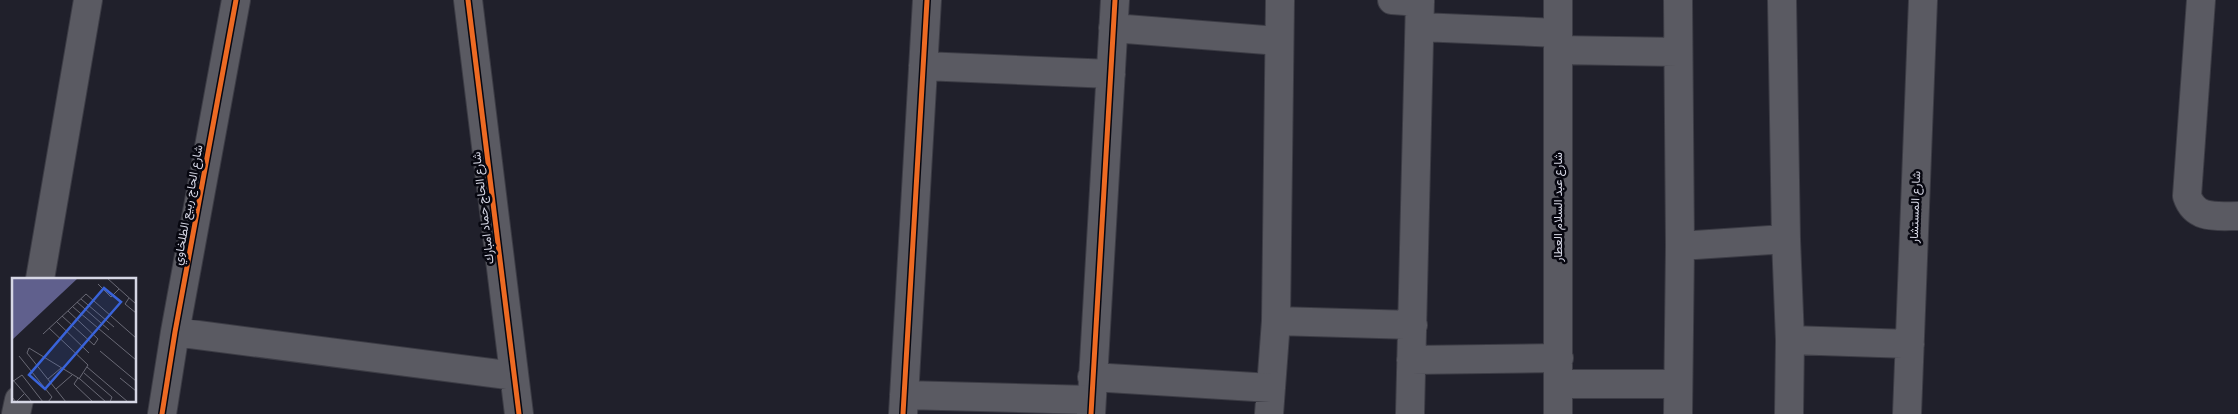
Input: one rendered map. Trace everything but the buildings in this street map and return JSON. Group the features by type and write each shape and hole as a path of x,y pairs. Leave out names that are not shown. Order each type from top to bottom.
{"street":[{"path":"40,278 88,0"},
{"name":"شارع الحاج ربيع الطلخاوي","path":"162,414 175,332 236,0"},
{"name":"شارع الحاج حماد امبارك","path":"468,0 519,414"},
{"path":"927,0 904,405 1091,397 1270,401 1276,320 1280,0"},
{"path":"1091,397 1115,0"},
{"path":"1392,0 1420,10 1558,41 1678,52"},
{"name":"شارع عبد السلام العطار","path":"1558,0 1558,414"},
{"path":"1678,0 1680,246 1678,414"},
{"path":"1782,0 1786,239 1790,340 1789,414"},
{"name":"شارع المستشار","path":"1907,414 1923,0"},
{"path":"2201,0 2187,196 2192,208 2204,215 2238,216"},
{"path":"1410,414 1420,10"},
{"path":"1113,28 1279,41"},
{"path":"923,66 1111,74"},
{"path":"1680,246 1786,239"},
{"path":"1276,320 1413,325"},
{"path":"175,332 514,376"},
{"path":"1790,340 1910,344"},
{"path":"1411,360 1559,371 1678,384"}],"cycle path":[{"path":"162,414 175,332 236,0"},
{"path":"468,0 519,414"},
{"path":"903,414 927,0"},
{"path":"1091,414 1115,0"}]}
